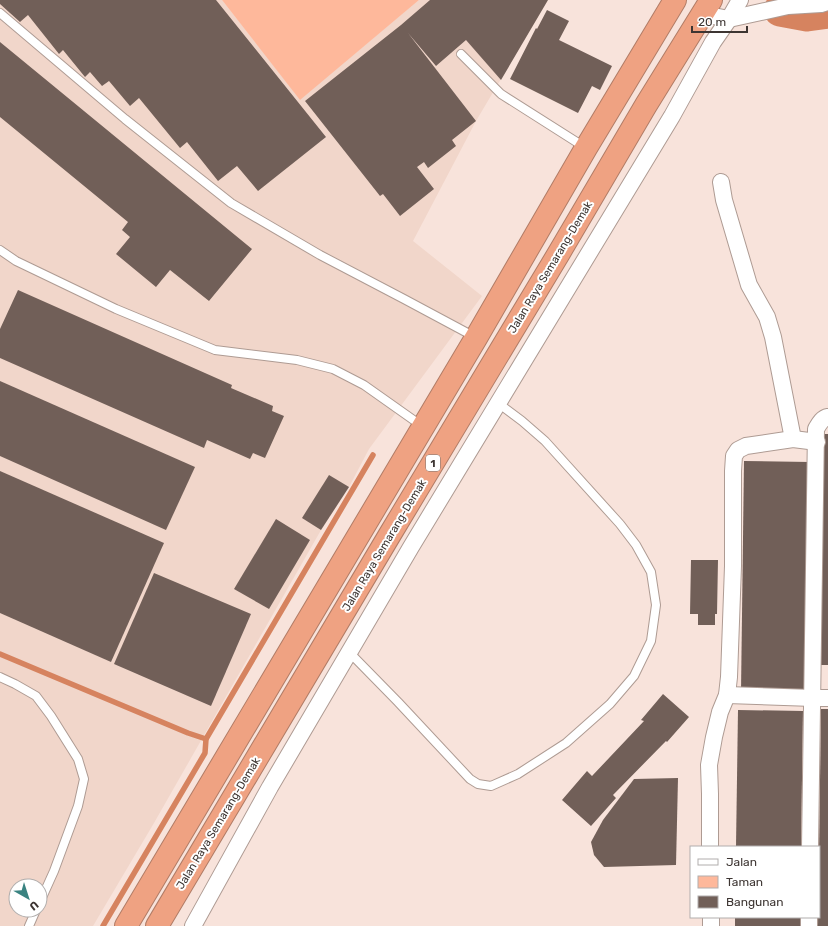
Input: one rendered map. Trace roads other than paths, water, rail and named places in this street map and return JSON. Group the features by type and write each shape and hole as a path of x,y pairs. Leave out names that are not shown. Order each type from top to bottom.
{"highway":[{"path":"126,926 675,0"},
{"name":"Jalan Raya Semarang-Demak","path":"157,926 563,247 646,105 707,7"},
{"path":"621,91 646,105"}],"street":[{"path":"192,926 270,787 349,652 672,116 713,42 740,0"},
{"path":"707,7 729,18 781,3 828,2"},
{"path":"721,182 724,200 749,285 766,317 773,336 792,433"},
{"path":"810,846 820,698 816,429 819,423 828,417"},
{"path":"710,846 709,765 720,712 727,695 730,677 734,456 738,450 746,446 792,433 817,442"},
{"path":"727,695 820,698"}],"lane":[{"path":"0,13 125,120 231,203 320,255 476,338"},
{"path":"462,54 501,94 586,148"},
{"path":"0,250 16,261 116,309 215,350 297,360 333,369 364,385 423,427"},
{"path":"349,652 470,779 478,784 491,786 518,774 566,743 610,704 634,676 651,641 656,605 650,572 636,544 546,441 498,403"},
{"path":"0,677 36,696 51,716 78,758 84,779 78,806 48,884"}],"waterway":[{"path":"780,10 807,15 828,12"},
{"path":"103,926 205,753 206,739 373,455"},
{"path":"0,654 188,733 206,739"}]}
